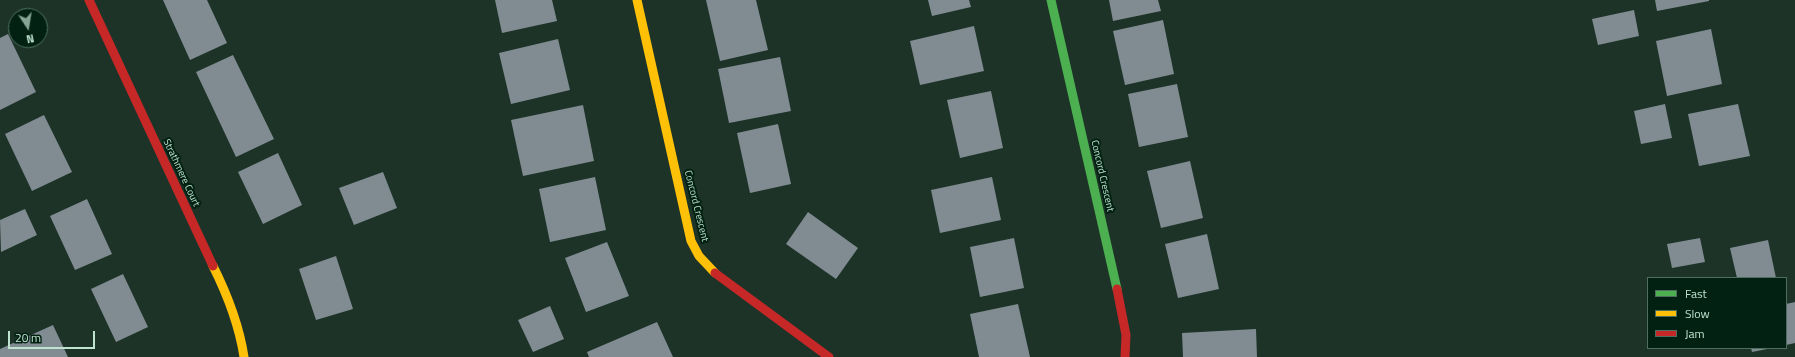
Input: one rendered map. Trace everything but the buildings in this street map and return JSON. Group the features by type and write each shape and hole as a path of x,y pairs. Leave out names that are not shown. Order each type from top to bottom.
{"street":[{"name":"Strathmere Court","path":"89,0 187,213 226,293 240,332 244,357"},
{"name":"Concord Crescent","path":"637,0 691,241 699,256 715,273 829,357"},
{"name":"Concord Crescent","path":"1051,0 1123,316 1126,335 1125,357"}],"traffic: fast":[{"path":"1051,0 1117,289"}],"traffic: slow":[{"path":"637,0 691,241 699,256 715,273"},
{"path":"213,266 232,310 244,357"}],"traffic: jam":[{"path":"89,0 213,266"},
{"path":"715,273 829,357"},
{"path":"1117,289 1126,335 1125,357"}]}
